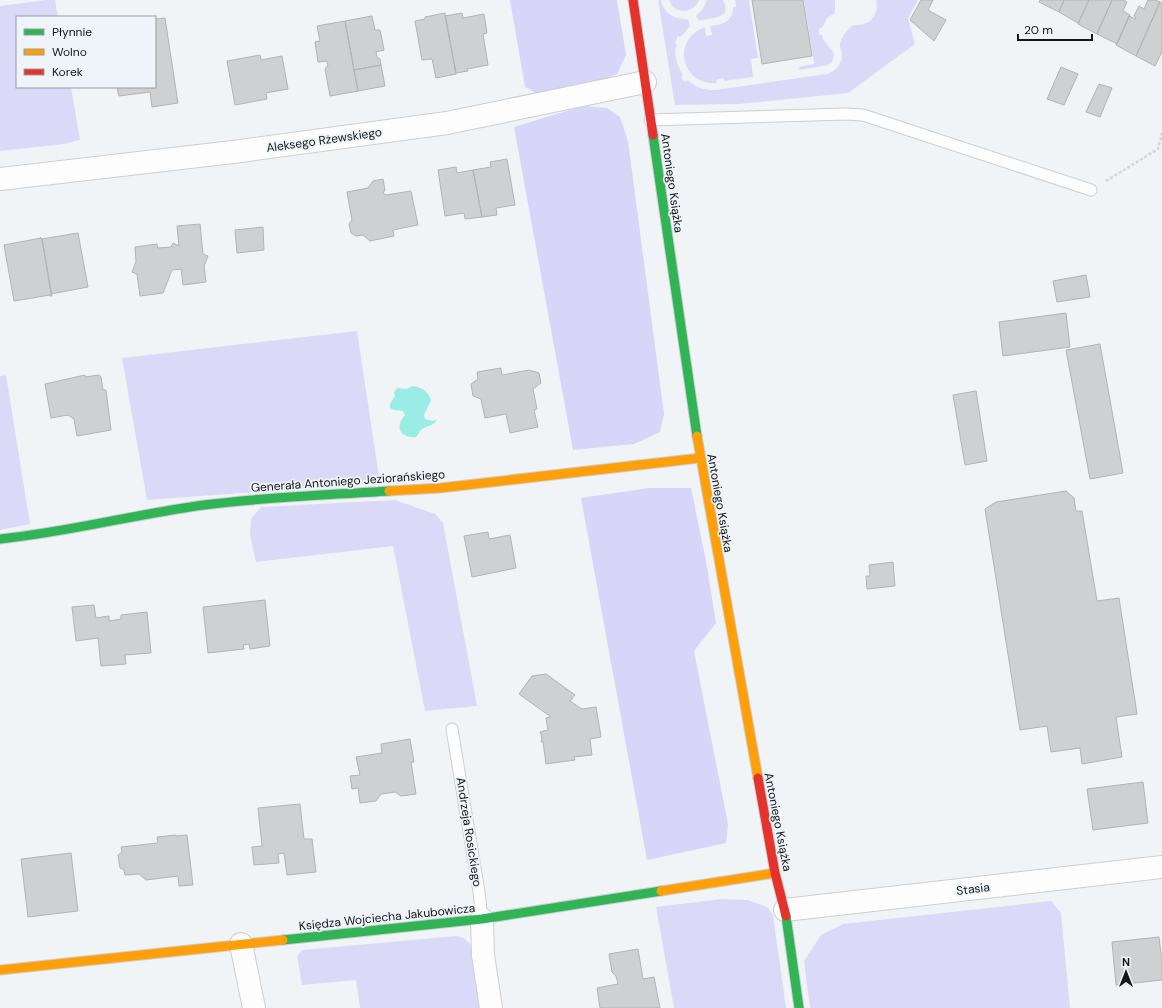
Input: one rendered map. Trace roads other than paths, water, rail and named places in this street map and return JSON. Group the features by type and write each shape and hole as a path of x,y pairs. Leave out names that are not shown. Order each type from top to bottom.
{"street":[{"name":"Antoniego Książka","path":"633,0 700,458 775,873 785,910 798,1008"},
{"name":"Aleksego Rżewskiego","path":"0,179 233,152 447,123 645,82"},
{"name":"Generała Antoniego Jeziorańskiego","path":"0,539 31,536 203,505 246,500 440,488 700,458"},
{"name":"Stasia","path":"785,910 1162,867"},
{"name":"Księdza Wojciecha Jakubowicza","path":"0,970 482,920 775,873"},
{"name":"Andrzeja Rosickiego","path":"482,920 483,955 491,1008"},
{"path":"241,944 254,1008"}],"lane":[{"path":"650,120 845,114 863,115 1092,190"},
{"name":"Andrzeja Rosickiego","path":"452,729 479,892 482,920"}]}
